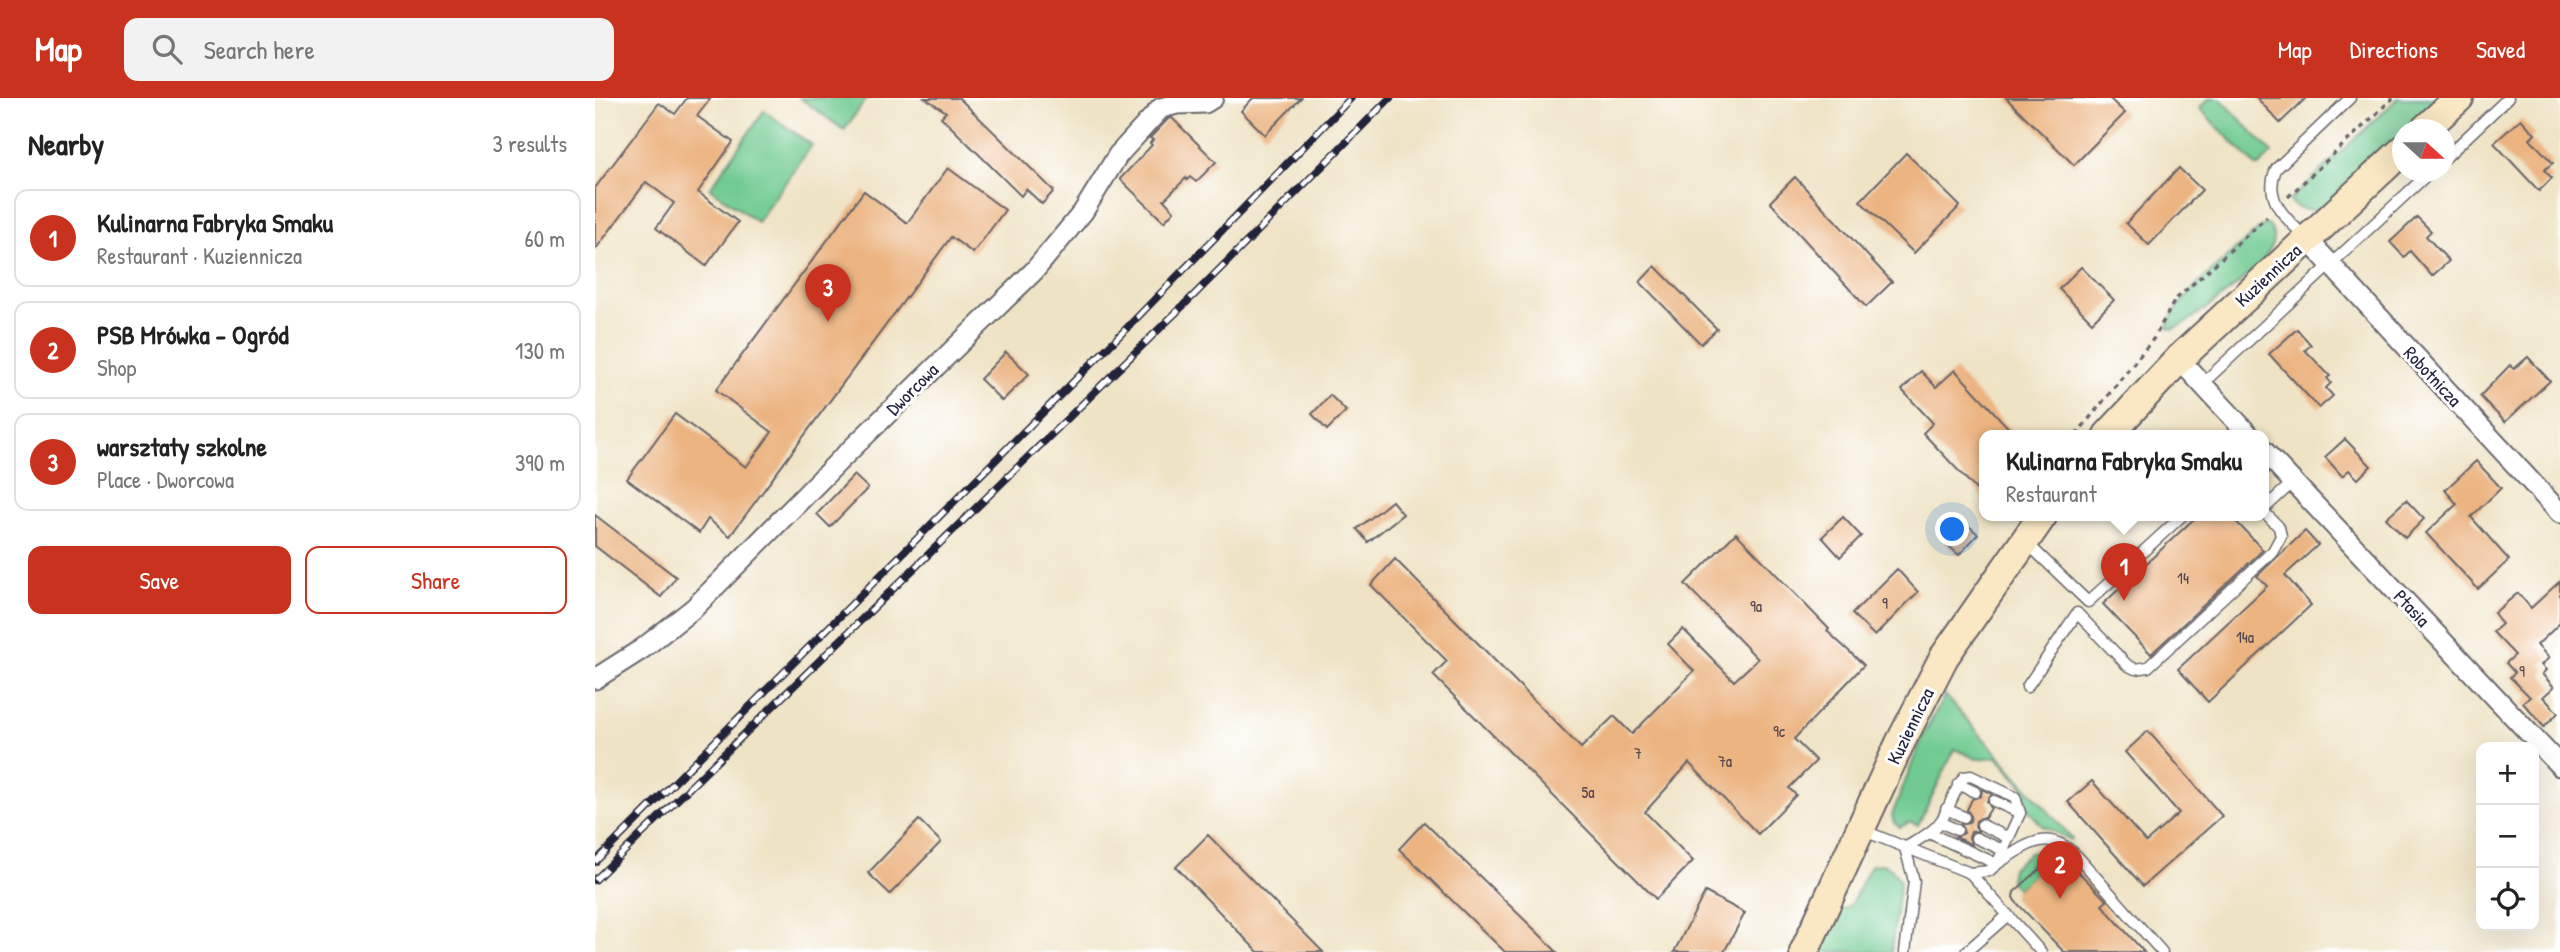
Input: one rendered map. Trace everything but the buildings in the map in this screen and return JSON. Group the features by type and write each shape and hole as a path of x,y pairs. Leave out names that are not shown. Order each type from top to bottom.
{"main road":[{"path":"2436,119 2459,98"},
{"name":"Kuziennicza","path":"2113,430 2179,359 2392,160"},
{"name":"Kuziennicza","path":"1804,952 1905,731 1944,657 2038,521"}],"street":[{"name":"Dworcowa","path":"595,679 642,649 694,608 840,460 1034,271 1083,212 1118,155 1161,108 1177,104 1205,103 1213,98"},
{"name":"Robotnicza","path":"2307,239 2560,513"},
{"path":"2179,359 2244,430"},
{"name":"Ptasia","path":"2269,456 2560,766"}],"lane":[{"path":"2307,239 2277,208 2272,197 2272,177 2276,169 2350,98"},
{"path":"2455,148 2508,98"},
{"path":"2201,384 2419,182"},
{"path":"2269,506 2293,482"},
{"path":"2077,613 2127,665 2135,669 2148,667 2278,545 2281,536 2279,527 2269,516"},
{"path":"2027,687 2077,613 2176,521"},
{"path":"2024,540 2088,602"},
{"path":"1905,848 1929,833 1940,822 1964,776 1971,776 2015,797 2020,813 1997,864"},
{"path":"1958,785 1975,792"},
{"path":"1994,801 2020,813"},
{"path":"1947,809 1963,817"},
{"path":"1940,822 1957,830"},
{"path":"1982,825 2009,838"},
{"path":"1862,830 1970,873 2037,950"},
{"path":"1929,833 1997,864"},
{"path":"1976,838 2003,850"},
{"path":"1970,873 1989,871 2031,842 2051,841 2066,846 2162,952"},
{"path":"1905,848 1913,881 1905,952"},
{"path":"1966,952 2008,915"}],"path":[{"path":"2080,430 2154,338 2175,300 2393,98"}],"green space":[{"path":"800,98 867,98 844,130"},
{"path":"2210,98 2220,98 2272,153 2259,166 2199,108"},
{"path":"2398,98 2444,98 2421,119 2392,119 2392,145 2324,209 2305,210 2289,201"},
{"path":"764,111 812,145 757,222 710,188"},
{"path":"2263,225 2268,225 2273,237 2269,250 2258,265 2226,294 2183,325 2168,328 2171,317 2180,304"},
{"path":"1945,695 2071,840 2042,826 2026,807 2024,788 1997,757 1976,759 1955,749 1918,825 1910,822 1900,827 1894,823 1892,815 1923,736"},
{"path":"2040,850 2058,853 2017,889 2010,880 2012,868 2028,854"},
{"path":"1882,864 1891,868 1900,881 1891,952 1817,952 1837,914 1851,904 1871,865"}],"railway":[{"path":"595,862 1120,335 1351,98"},
{"path":"595,880 1195,294 1390,98"}],"place":[{"name":"warsztaty szkolne","path":"828,322"},
{"name":"Kulinarna Fabryka Smaku","path":"2124,601"},
{"name":"PSB Mrówka - Ogród","path":"2060,899"}]}
